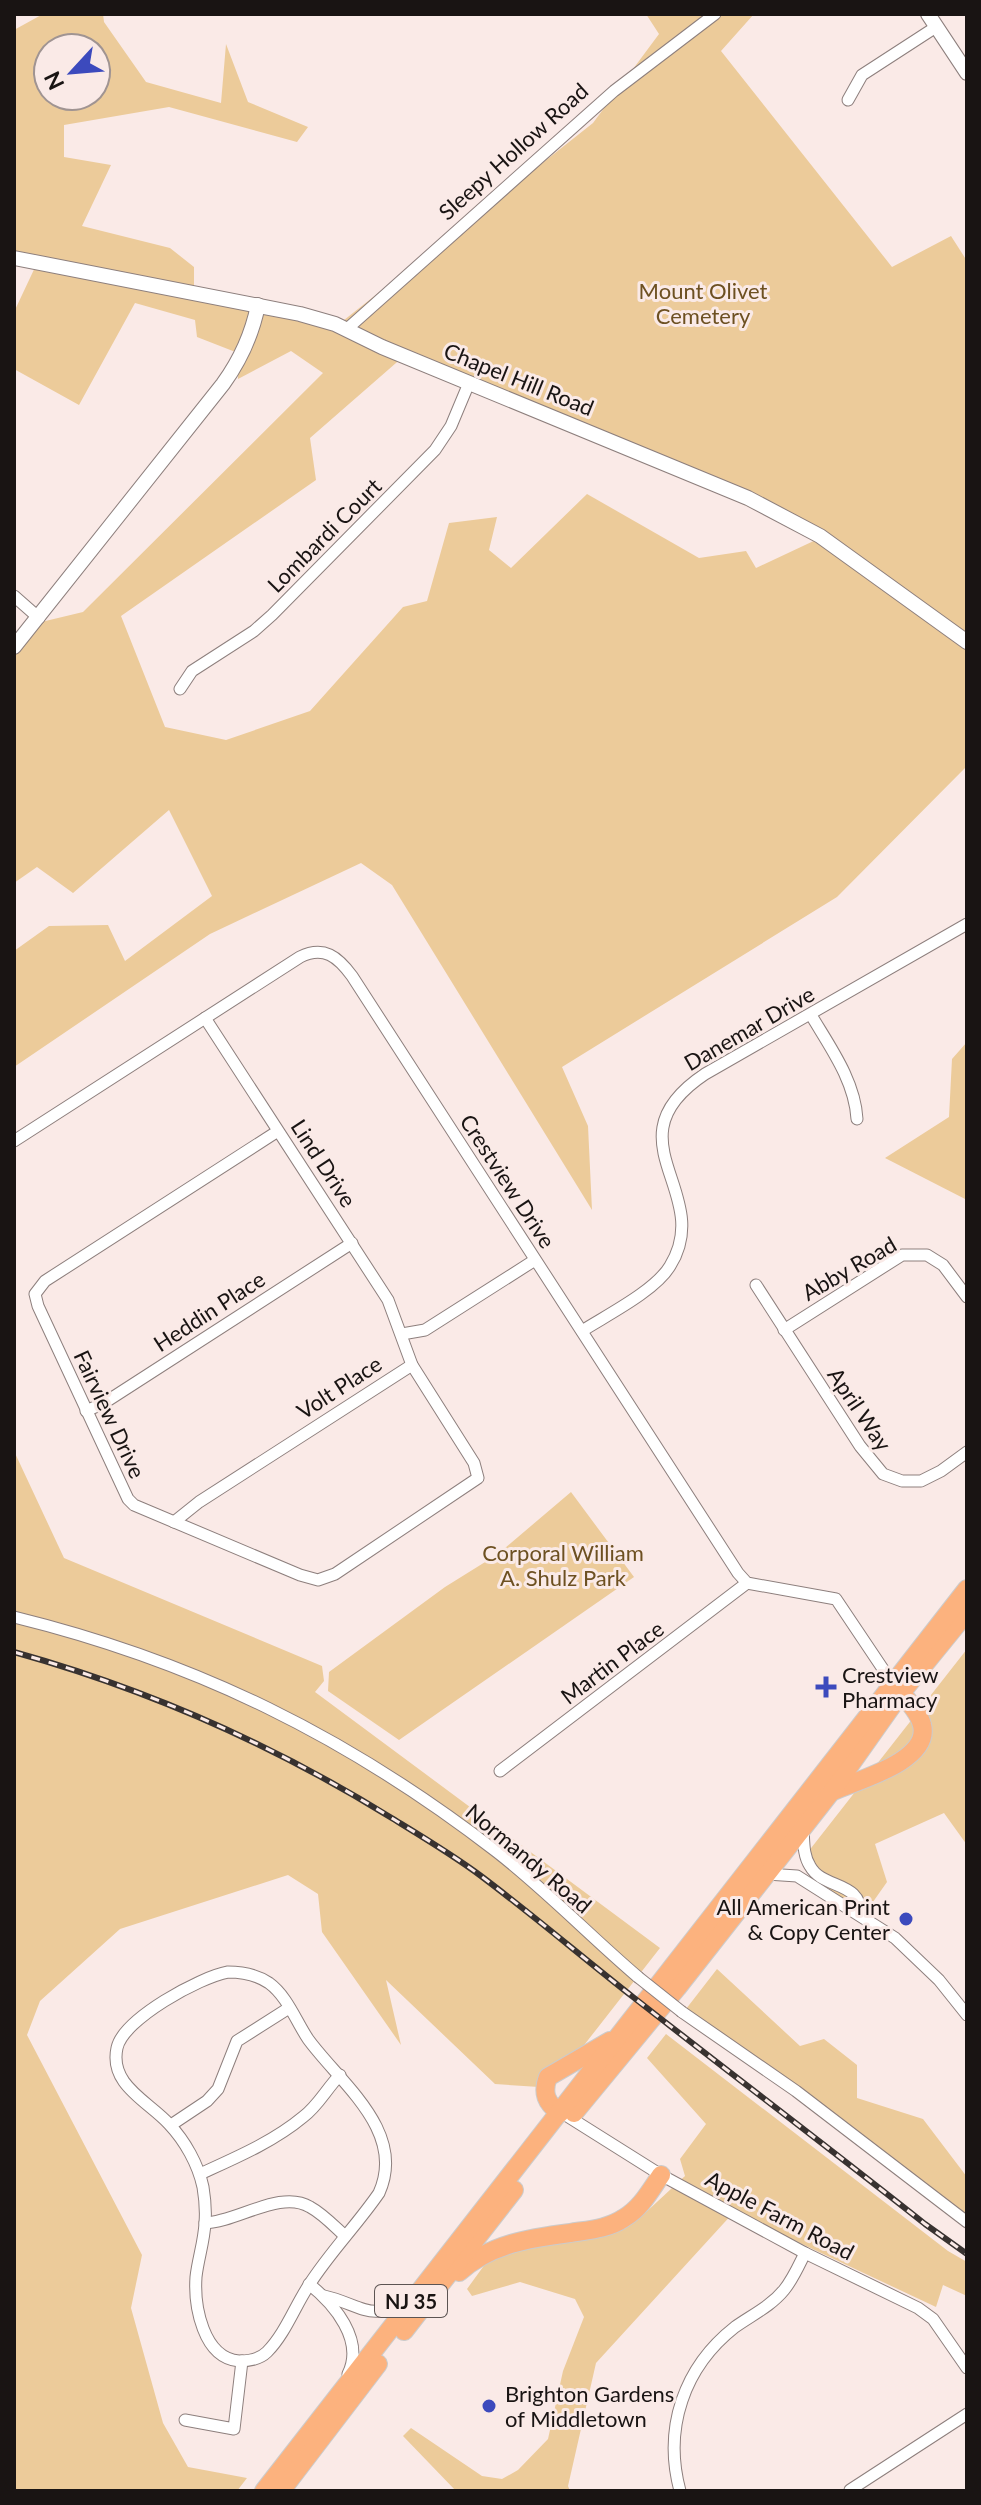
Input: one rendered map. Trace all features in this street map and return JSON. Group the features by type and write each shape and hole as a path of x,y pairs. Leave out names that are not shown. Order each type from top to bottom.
{"highway":[{"name":"NJ 35","path":"264,2491 437,2269 565,2115 636,2041 803,1828 831,1792 897,1689 967,1589"},
{"name":"NJ 35","path":"281,2491 433,2295 628,2026 897,1689 967,1612"},
{"path":"831,1792 909,1757 919,1747 923,1734 921,1721 897,1689"},
{"path":"565,2115 547,2099 548,2077 597,2050 628,2026"},
{"path":"433,2295 463,2268 494,2250 534,2238 591,2230 619,2221 636,2210 661,2175"}],"street":[{"name":"Sleepy Hollow Road","path":"347,329 614,91 715,14"},
{"path":"928,14 967,73"},
{"path":"848,100 862,75 936,27"},
{"name":"Chapel Hill Road","path":"14,258 258,305 347,329 469,383 725,488 795,522 875,574 967,642"},
{"path":"14,647 223,384 247,342 258,305"},
{"name":"Lombardi Court","path":"180,689 192,671 254,631 272,615 417,471 451,426 469,383"},
{"path":"14,596 39,618"},
{"name":"Danemar Drive","path":"582,1331 655,1282 677,1253 683,1229 681,1206 664,1162 662,1144 666,1119 674,1102 690,1084 967,924"},
{"name":"Crestview Drive","path":"14,1141 307,953 324,952 337,958 352,976 747,1583"},
{"path":"811,1015 852,1087 857,1119"},
{"name":"Lind Drive","path":"205,1018 388,1300 402,1334"},
{"name":"Fairview Drive","path":"278,1131 45,1281 35,1294 128,1499 143,1510 300,1575 318,1580 335,1574 478,1478 474,1463 412,1365"},
{"name":"Heddin Place","path":"86,1411 104,1403 352,1243"},
{"name":"Abby Road","path":"784,1330 902,1255 927,1255 943,1265 967,1297"},
{"path":"402,1334 425,1330 535,1260"},
{"name":"April Way","path":"756,1285 860,1446 883,1474 902,1481 921,1481 967,1452"},
{"name":"Volt Place","path":"174,1522 199,1502 412,1365 402,1334"},
{"path":"747,1583 836,1599 897,1689"},
{"name":"Martin Place","path":"500,1771 747,1583"},
{"name":"Normandy Road","path":"14,1617 110,1644 217,1683 343,1747 448,1815 497,1853 682,2012 796,2091 967,2222"},
{"path":"803,1828 804,1854 809,1865 819,1876 852,1893 861,1906 861,1916"},
{"path":"767,1874 797,1876 895,1938 923,1963 967,2015"},
{"path":"230,1972 248,1974 266,1981 282,1996 309,2040 340,2075 368,2112 386,2158 384,2183 309,2284 268,2351 252,2360 233,2360 216,2350 207,2338 200,2318 196,2277 205,2223 205,2202 200,2174 188,2149 171,2125 131,2091 118,2070 118,2043 133,2022 205,1979 230,1972"},
{"path":"171,2125 212,2096 237,2041 289,2008"},
{"path":"200,2174 296,2123 340,2075"},
{"name":"Apple Farm Road","path":"565,2115 626,2156 805,2253 926,2313 947,2337 967,2368"},
{"path":"205,2223 219,2223 293,2201 313,2208 345,2236"},
{"path":"680,2491 673,2438 676,2415 690,2377 722,2338 782,2293 805,2253"},
{"path":"324,2296 361,2310 380,2311 402,2301 437,2269"},
{"path":"309,2284 324,2296 342,2320 353,2346 351,2368 335,2399"},
{"path":"185,2420 234,2429 242,2361"},
{"path":"850,2490 967,2414"}],"green space":[{"name":"Mount Olivet Cemetery","path":"43,14 103,14 111,32 32,32 32,112 112,112 112,33 146,82 221,103 226,44 248,102 308,127 297,142 169,107 64,125 64,157 111,165 82,226 170,248 194,267 194,291 334,328 593,123 659,34 646,14 754,14 721,51 892,267 951,236 967,261 967,766 837,897 562,1067 588,1126 592,1210 392,885 361,863 210,934 14,1067 14,951 49,926 108,925 125,961 212,896 169,810 73,893 37,867 14,883 14,648 33,624 83,612 323,373 291,351 238,379 238,353 197,337 195,320 135,303 79,405 14,369 14,312 38,261 14,251 14,30","holes":["404,356 820,538 756,568 746,551 699,558 587,494 511,568 489,550 497,517 449,523 427,601 403,607 310,711 226,740 165,727 121,616 316,480 310,438"]},
{"path":"967,1042 967,1200 885,1158 949,1117 952,1059"},
{"path":"14,1451 64,1558 322,1666 324,1681 315,1692 660,1948 556,2081 539,2087 495,2084 386,1980 401,2045 322,1932 318,1894 288,1875 120,1929 40,2001 27,2035 142,2255 131,2308 163,2423 188,2467 247,2478 237,2491 14,2491"},
{"name":"Corporal William A. Shulz Park","path":"571,1492 634,1577 399,1740 328,1691 329,1672 445,1587 498,1554"},
{"path":"967,1649 967,1845 944,1813 875,1844 887,1882 863,1916 820,1882 808,1852"},
{"path":"717,1969 800,2046 824,2039 857,2065 857,2098 923,2119 967,2177 967,2216 775,2069 720,2035 686,2009"},
{"path":"666,2034 948,2251 967,2262 967,2296 943,2285 936,2307 734,2212 596,2363 568,2486 570,2491 456,2491 403,2436 411,2428 482,2476 502,2479 518,2470 548,2439 563,2371 584,2317 575,2299 520,2282 472,2296 467,2289 488,2260 644,2214 685,2176 680,2159 706,2124 647,2058"}],"railway":[{"path":"14,1652 112,1683 254,1742 345,1790 437,1846 500,1891 967,2254"}],"place":[{"name":"Crestview Pharmacy","path":"826,1687"},
{"name":"All American Print & Copy Center","path":"906,1919"},
{"name":"Brighton Gardens of Middletown","path":"489,2406"}]}
